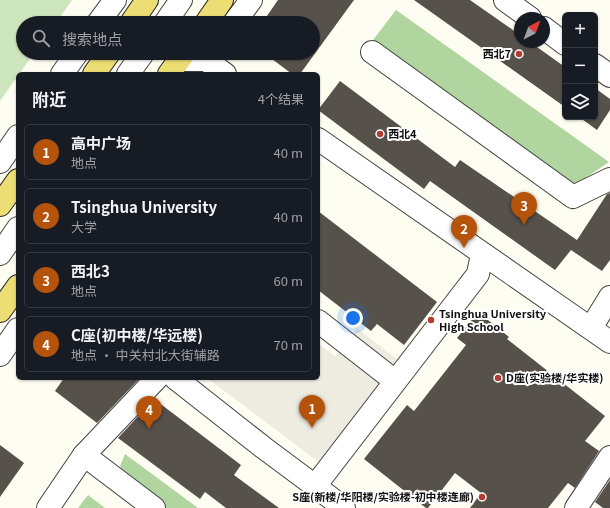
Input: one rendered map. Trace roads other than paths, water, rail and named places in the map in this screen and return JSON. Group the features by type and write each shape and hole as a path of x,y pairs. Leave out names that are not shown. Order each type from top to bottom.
{"main road":[{"path":"135,16 147,0"},
{"path":"211,16 222,0"},
{"path":"95,72 104,60"},
{"path":"0,205 16,183"},
{"path":"0,311 16,289"}],"street":[{"path":"103,16 114,0"},
{"path":"170,16 182,0"},
{"path":"239,16 251,0"},
{"path":"505,0 522,12"},
{"path":"550,33 562,42"},
{"path":"372,52 573,197 610,179"},
{"path":"63,72 72,60"},
{"path":"129,72 138,60"},
{"path":"178,62 205,62 222,72"},
{"path":"598,67 610,76"},
{"path":"0,162 16,139"},
{"path":"320,140 610,342"},
{"path":"0,254 16,231"},
{"path":"315,486 478,274 482,254"},
{"path":"590,328 610,297"},
{"path":"320,323 395,380"},
{"path":"0,355 16,332"},
{"path":"48,508 84,455 156,380"},
{"path":"178,380 264,448 344,508"},
{"path":"84,455 154,508"},
{"path":"576,508 610,457"}],"place":[{"name":"西北7","path":"519,54"},
{"name":"西北4","path":"380,134"},
{"name":"西北3","path":"524,225"},
{"name":"Tsinghua University","path":"464,248"},
{"name":"Tsinghua University High School","path":"431,320"},
{"name":"D座(实验楼/华实楼)","path":"498,378"},
{"name":"高中广场","path":"312,428"},
{"name":"C座(初中楼/华远楼)","path":"149,429"},
{"name":"S座(新楼/华阳楼/实验楼-初中楼连廊)","path":"482,497"}]}
